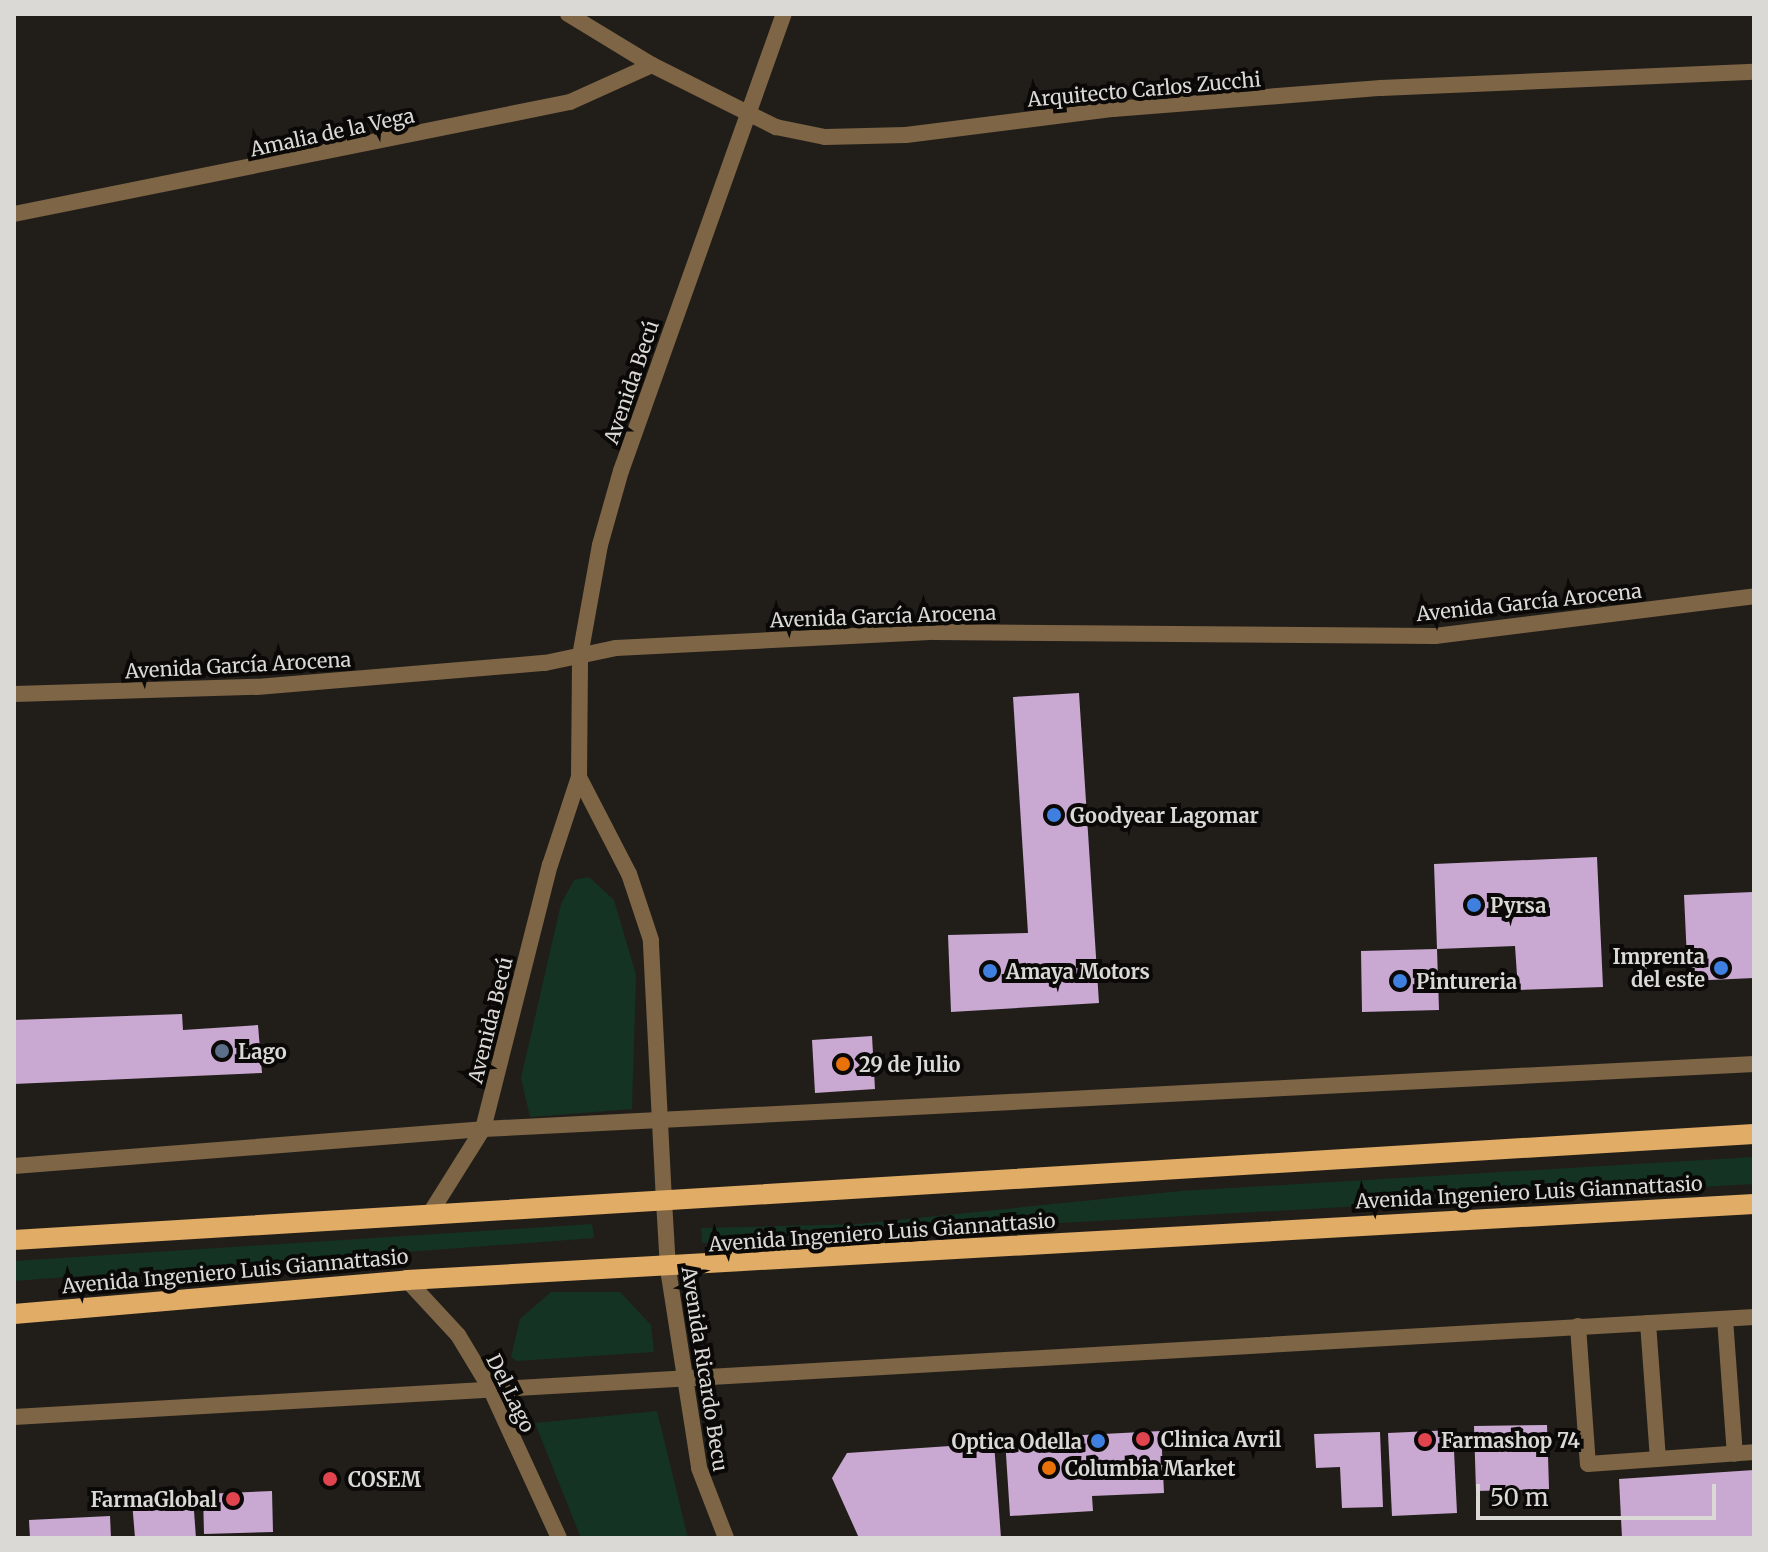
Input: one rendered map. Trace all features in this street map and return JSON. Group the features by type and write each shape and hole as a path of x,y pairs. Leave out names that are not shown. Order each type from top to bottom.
{"main road":[{"name":"Avenida Ingeniero Luis Giannattasio","path":"14,1240 1754,1134"},
{"name":"Avenida Ingeniero Luis Giannattasio","path":"14,1314 407,1280 668,1269 1754,1204"}],"street":[{"name":"Arquitecto Carlos Zucchi","path":"568,14 652,65 746,113 776,127 825,137 906,135 1113,109 1381,88 1754,72"},
{"name":"Avenida Becú","path":"429,1215 483,1129 550,865 579,777 580,656 600,545 621,471 746,113 784,14"},
{"name":"Amalia de la Vega","path":"14,214 570,102 652,65"},
{"name":"Avenida García Arocena","path":"14,694 257,687 580,656 616,648 935,632 1435,636 1754,596"},
{"name":"Avenida Becú","path":"579,777 629,874 651,940 664,1201"},
{"path":"14,1166 483,1129 1754,1064"},
{"name":"Avenida Ricardo Becu","path":"664,1201 668,1269 699,1468 726,1538"},
{"name":"Del Lago","path":"407,1280 458,1335 490,1388 559,1538"},
{"path":"14,1417 1754,1317"},
{"path":"1725,1319 1735,1454"},
{"path":"1648,1323 1658,1459"},
{"path":"1578,1326 1588,1464 1754,1452"}],"green space":[{"path":"589,877 614,900 636,975 632,1109 530,1117 521,1078 561,904 574,880"},
{"path":"1754,1157 1754,1184 702,1243 701,1228 858,1224 1181,1191"},
{"path":"592,1224 594,1238 14,1281 14,1261"},
{"path":"551,1292 620,1292 651,1325 654,1352 517,1361 511,1357 520,1319"},
{"path":"657,1411 688,1538 581,1538 535,1423"}],"building":[{"name":"Goodyear Lagomar","path":"1079,693 1099,1003 951,1012 948,935 1028,933 1013,697"},
{"path":"1597,857 1603,987 1518,990 1515,946 1437,949 1434,864"},
{"path":"1753,892 1754,978 1688,981 1684,895"},
{"name":"Pintureria","path":"1437,949 1439,1010 1362,1012 1361,951"},
{"path":"182,1014 183,1030 258,1025 262,1073 14,1084 14,1020"},
{"name":"29 de Julio","path":"872,1036 875,1089 815,1093 812,1040"},
{"path":"1547,1425 1549,1489 1476,1491 1474,1426"},
{"path":"1453,1430 1457,1513 1392,1516 1388,1433"},
{"path":"1161,1431 1164,1493 1092,1496 1093,1511 1010,1516 1005,1439"},
{"path":"1380,1432 1383,1507 1342,1508 1340,1467 1316,1468 1314,1434"},
{"path":"994,1443 1001,1538 859,1538 832,1478 847,1453"},
{"path":"1754,1470 1754,1538 1622,1538 1619,1479"},
{"path":"272,1491 273,1532 204,1534 203,1494"},
{"path":"193,1497 196,1538 135,1538 132,1501"},
{"path":"110,1516 111,1538 30,1538 29,1520"}],"place":[{"name":"Goodyear Lagomar","path":"1054,815"},
{"name":"Pyrsa","path":"1474,905"},
{"name":"Imprenta del este","path":"1721,968"},
{"name":"Amaya Motors","path":"990,971"},
{"name":"Pintureria","path":"1400,981"},
{"name":"Lago","path":"222,1051"},
{"name":"29 de Julio","path":"843,1064"},
{"name":"Clinica Avril","path":"1143,1439"},
{"name":"Farmashop 74","path":"1425,1440"},
{"name":"Optica Odella","path":"1098,1441"},
{"name":"Columbia Market","path":"1049,1468"},
{"name":"COSEM","path":"330,1479"},
{"name":"FarmaGlobal","path":"233,1499"}]}
